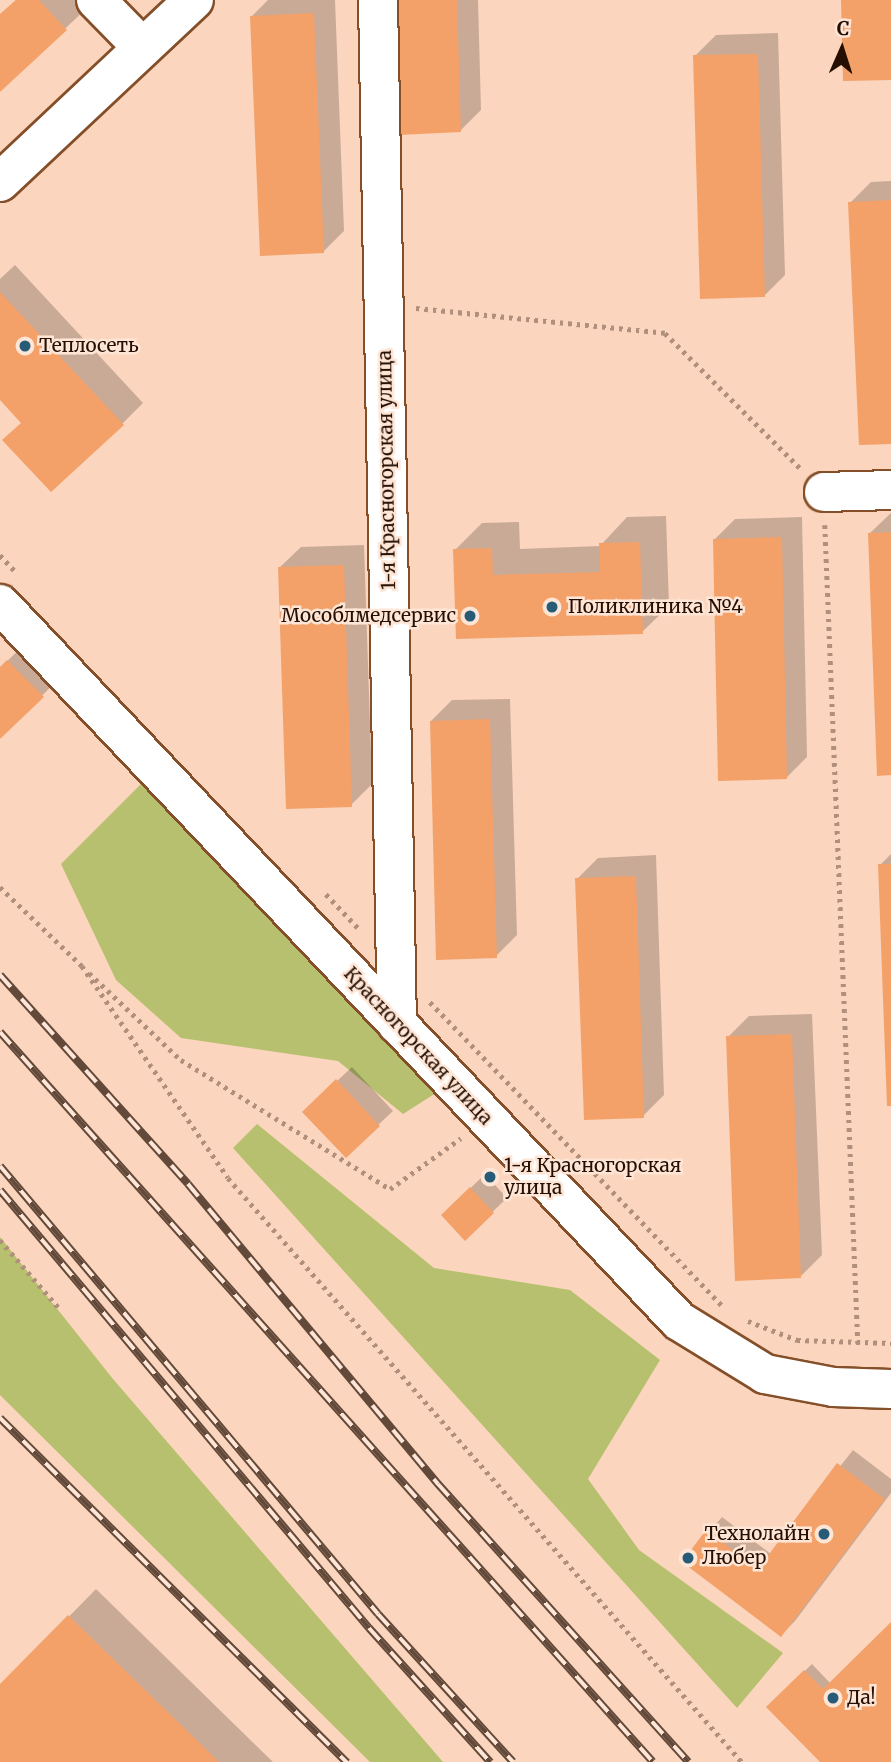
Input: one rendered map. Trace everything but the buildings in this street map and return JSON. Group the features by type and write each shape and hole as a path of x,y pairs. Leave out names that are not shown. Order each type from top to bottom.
{"street":[{"path":"96,0 141,46"},
{"path":"0,182 141,46 194,0"},
{"name":"1-я Красногорская улица","path":"379,0 397,1024"},
{"path":"824,492 891,489"},
{"name":"Красногорская улица","path":"0,604 679,1321 765,1374 834,1387 891,1389"}],"path":[{"path":"384,305 665,333 824,492 858,1343"},
{"path":"0,887 181,1060 390,1189 464,1135"},
{"path":"82,966 228,1178 742,1762"},
{"path":"0,1240 58,1308"}],"green space":[{"path":"148,777 447,1086 403,1114 338,1061 181,1038 116,980 61,864"},
{"path":"257,1124 434,1268 570,1290 660,1360 588,1479 639,1550 783,1653 737,1708 233,1148"},
{"path":"0,1237 113,1379 443,1762 370,1762 0,1395"}],"railway":[{"path":"0,975 188,1184 438,1484 688,1762"},
{"path":"0,1032 653,1762"},
{"path":"0,1166 378,1614 513,1762"},
{"path":"0,1190 369,1628 490,1762"},
{"path":"0,1418 347,1762"}],"place":[{"name":"Теплосеть","path":"25,346"},
{"name":"Поликлиника №4","path":"552,607"},
{"name":"Мособлмедсервис","path":"470,616"},
{"name":"1-я Красногорская улица","path":"490,1177"},
{"name":"Технолайн","path":"824,1534"},
{"name":"Любер","path":"688,1558"},
{"name":"Да!","path":"833,1698"}]}
